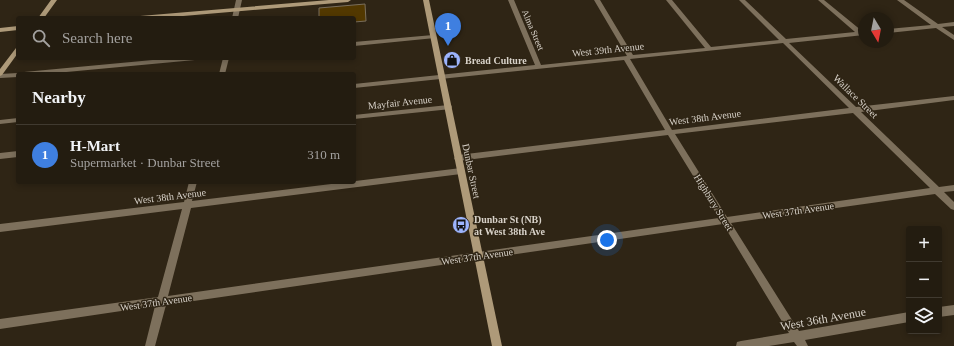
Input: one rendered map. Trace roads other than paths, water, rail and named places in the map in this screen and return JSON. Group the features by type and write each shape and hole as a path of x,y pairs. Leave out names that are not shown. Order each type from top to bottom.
{"main road":[{"path":"42,16 54,0"},
{"path":"164,16 348,0"},
{"name":"Dunbar Street","path":"426,0 497,346"},
{"path":"0,30 16,28"},
{"path":"0,75 16,52"}],"street":[{"path":"236,16 240,0"},
{"name":"Alma Street","path":"511,0 539,67"},
{"name":"Highbury Street","path":"597,0 670,132 803,346"},
{"path":"669,0 709,49"},
{"name":"Wallace Street","path":"742,0 954,207"},
{"path":"821,0 858,30"},
{"path":"900,0 954,38"},
{"path":"894,30 954,24"},
{"name":"West 39th Avenue","path":"356,86 858,33"},
{"path":"356,44 433,36"},
{"path":"45,72 174,60"},
{"path":"222,72 226,60"},
{"path":"0,75 16,74"},
{"name":"West 38th Avenue","path":"458,158 954,98"},
{"name":"Mayfair Avenue","path":"356,117 448,107"},
{"path":"0,122 16,120"},
{"path":"0,156 16,154"},
{"name":"West 38th Avenue","path":"0,228 461,171"},
{"path":"150,346 192,184"},
{"name":"West 37th Avenue","path":"0,324 954,188"},
{"path":"942,312 954,310"},
{"name":"West 36th Avenue","path":"741,346 906,318"}],"place":[{"name":"H-Mart","path":"448,46"},
{"name":"Bread Culture","path":"452,60"},
{"name":"Dunbar St (NB) at West 38th Ave","path":"461,225"}]}
